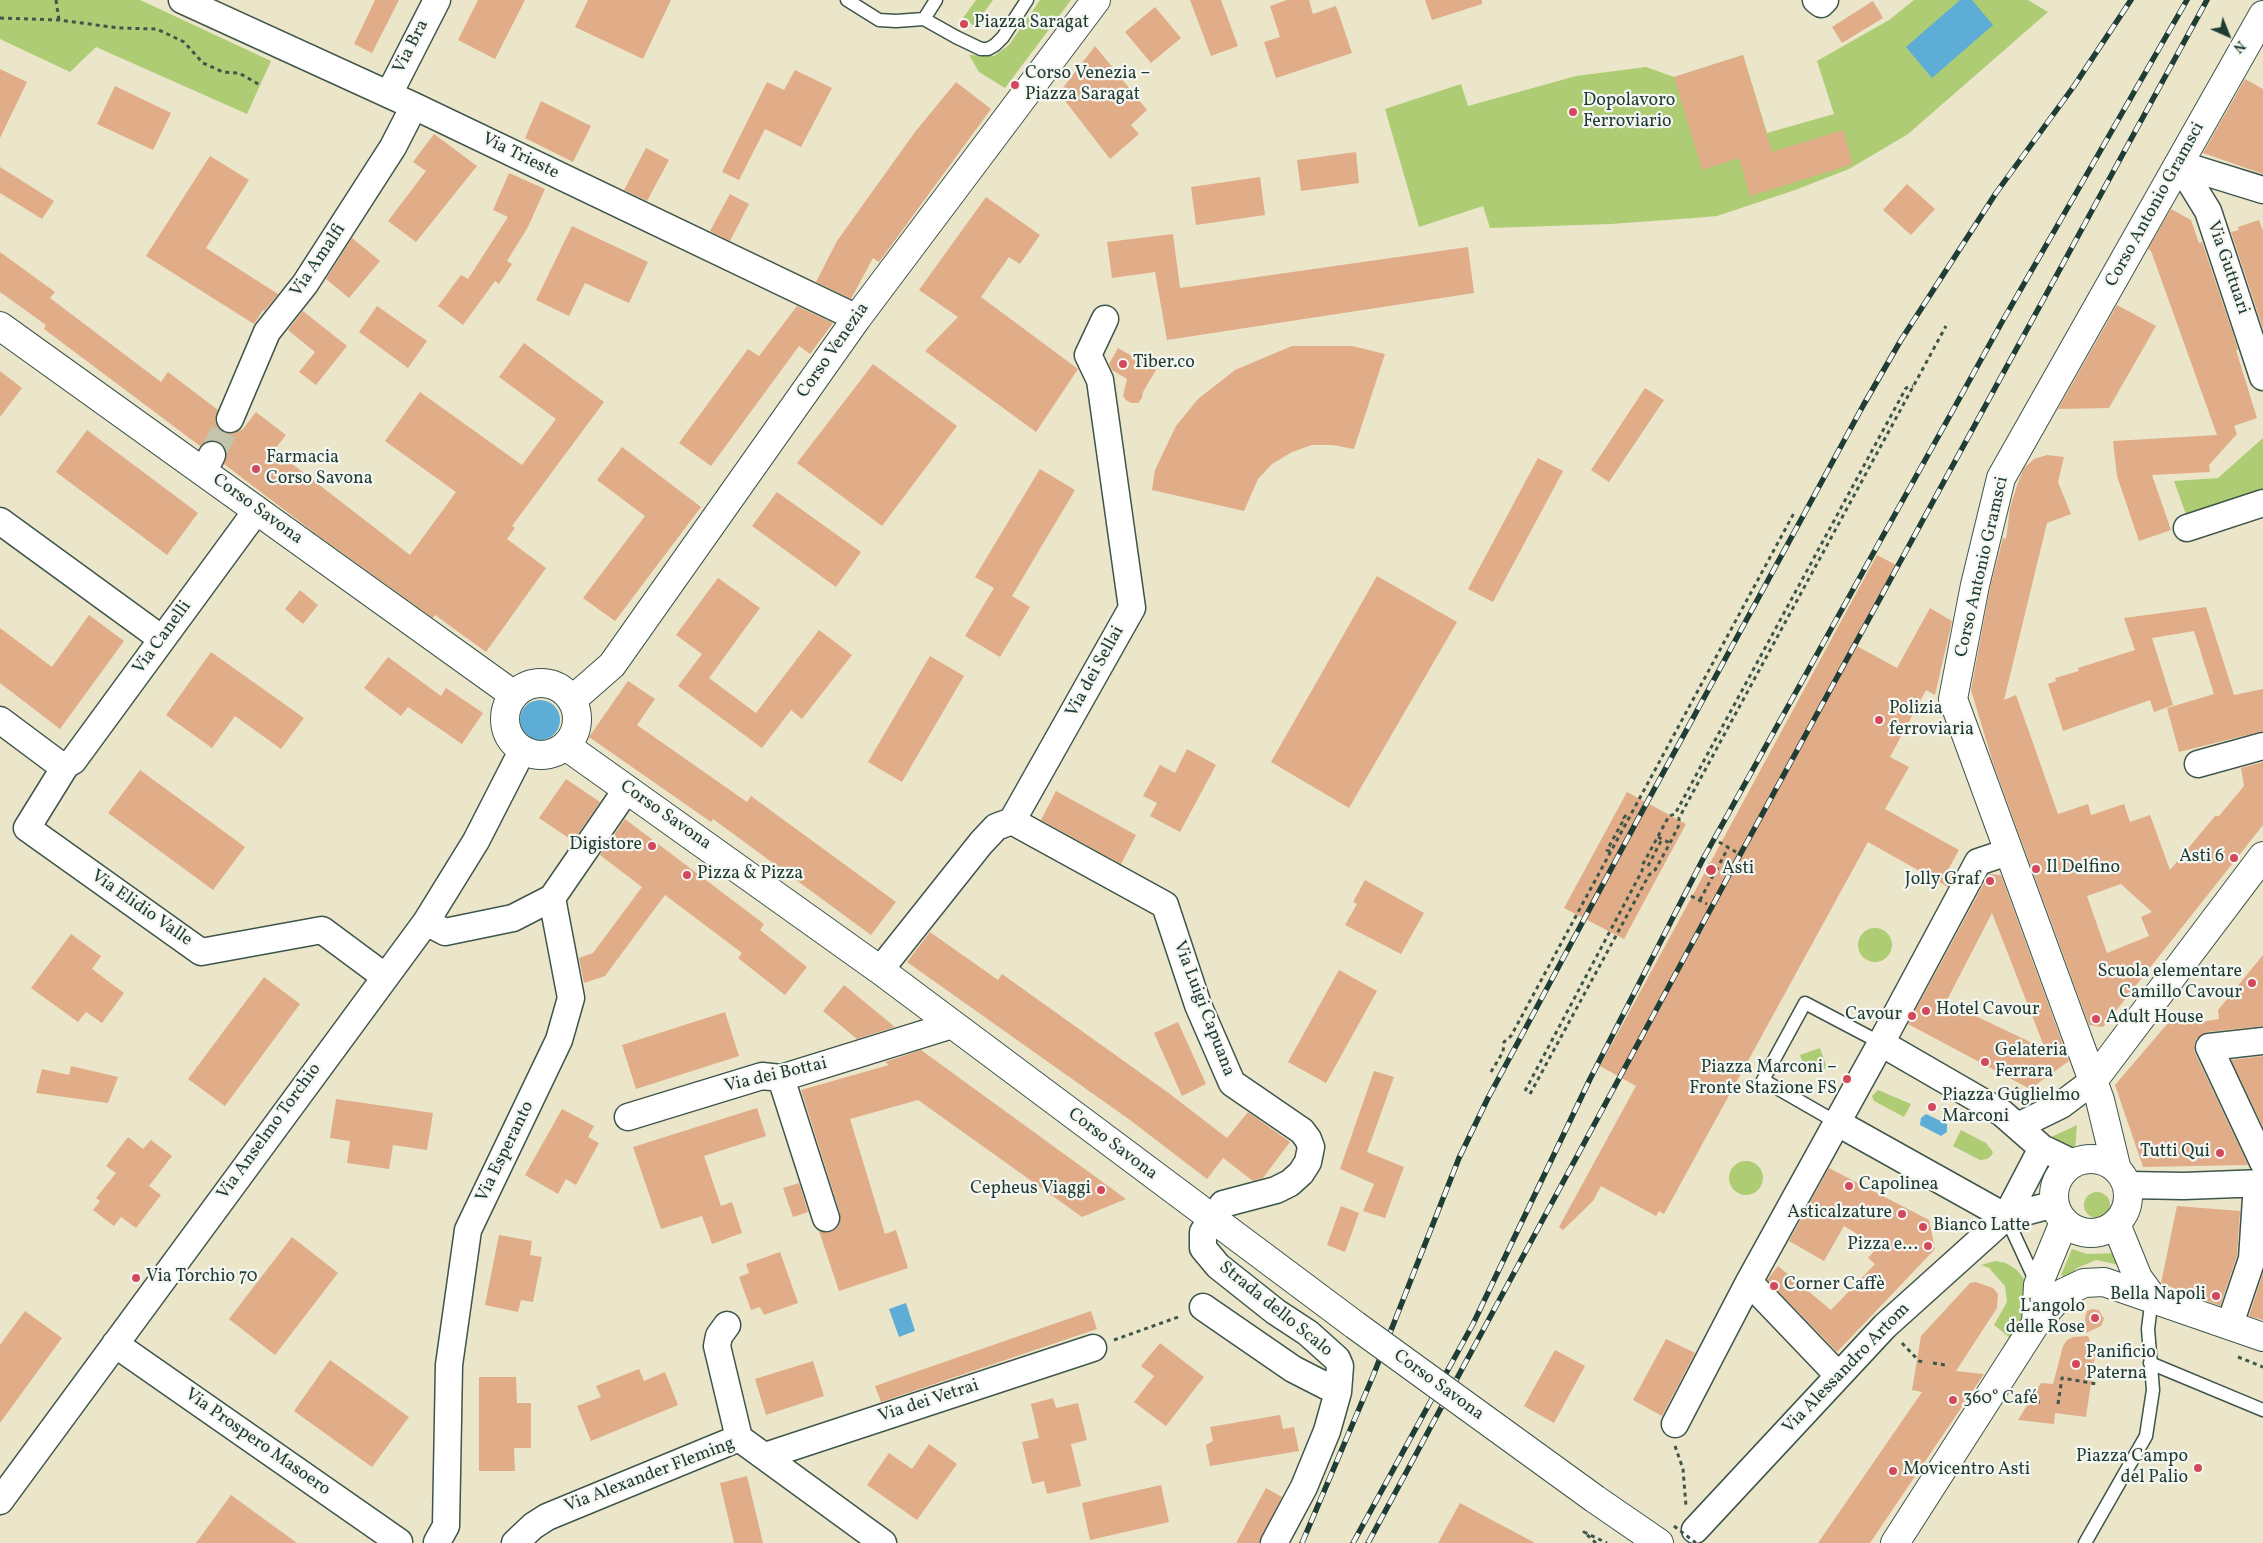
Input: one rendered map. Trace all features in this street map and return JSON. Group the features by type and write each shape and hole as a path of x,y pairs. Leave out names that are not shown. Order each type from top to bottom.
{"main road":[{"name":"Corso Venezia","path":"572,700 612,665 857,318 1096,0"},
{"name":"Corso Antonio Gramsci","path":"2122,1177 2097,1091 1953,699 1975,585 2000,478 2263,15"},
{"name":"Corso Savona","path":"0,326 208,463 257,510 514,695"},
{"path":"544,683 555,686 572,700 577,724 573,736 566,746 556,752 545,756 533,755 522,751 508,735 504,725 508,704 514,695 533,684 544,683"},
{"name":"Corso Savona","path":"566,746 880,970 1355,1326 1595,1499 1681,1536"},
{"path":"2079,1161 2097,1091 2263,856"},
{"path":"2079,1161 2102,1161 2122,1177 2127,1206 2116,1224 2106,1230 2089,1233 2073,1229 2059,1213 2054,1192 2057,1181 2064,1171 2079,1161"},
{"path":"2036,1323 2038,1285 2059,1213"},
{"path":"2116,1224 2138,1278 2152,1297"},
{"path":"1895,1543 2036,1323 2063,1293 2084,1283 2104,1282 2152,1297 2263,1337"}],"street":[{"name":"Via Trieste","path":"182,0 414,106 857,318"},
{"name":"Via Bra","path":"388,94 436,0"},
{"path":"1816,0 1821,4 1825,0"},
{"name":"Via Amalfi","path":"230,419 267,332 305,284 393,147 414,106"},
{"path":"2179,164 2263,190"},
{"name":"Via Guttuari","path":"2179,164 2208,211 2262,368"},
{"name":"Via dei Sellai","path":"1012,821 1132,608 1100,380 1088,355 1105,319"},
{"path":"2187,528 2263,503"},
{"name":"Via Canelli","path":"66,765 73,761 257,510"},
{"path":"0,521 162,639"},
{"path":"0,720 59,764 66,765"},
{"path":"2198,764 2263,746"},
{"name":"Via Anselmo Torchio","path":"0,1500 384,976 426,922 476,841 522,751"},
{"name":"Via Elidio Valle","path":"66,765 27,828 201,952 322,930 384,976"},
{"path":"426,922 444,932 513,918 552,898 627,789"},
{"path":"880,970 996,827 1012,821"},
{"name":"Via Luigi Capuana","path":"1012,821 1165,905 1198,1005 1232,1083 1302,1130 1308,1139 1310,1147 1308,1162 1301,1174 1290,1183 1276,1190 1224,1204 1212,1218"},
{"path":"1675,1424 1749,1282 1978,862 2008,852"},
{"name":"Via Esperanto","path":"438,1542 446,1526 450,1365 468,1230 560,1040 571,998 552,898"},
{"name":"Via dei Bottai","path":"628,1118 762,1076 782,1078 952,1025"},
{"path":"2230,1324 2252,1259 2261,1176 2208,1047 2263,1041"},
{"path":"1881,1043 2002,1114 2042,1148 2079,1161"},
{"path":"782,1078 826,1218"},
{"path":"2018,1126 2061,1105 2097,1091"},
{"path":"1836,1122 2006,1217 2059,1213"},
{"path":"2006,1217 2042,1148"},
{"path":"2122,1177 2184,1186 2261,1176"},
{"name":"Via Alessandro Artom","path":"1681,1536 1885,1326 2006,1217"},
{"name":"Strada dello Scalo","path":"1212,1218 1203,1232 1203,1248 1218,1266 1276,1312 1308,1334 1337,1359 1340,1366 1338,1392 1327,1431 1304,1487 1274,1543"},
{"path":"1749,1282 1838,1375"},
{"path":"1203,1307 1293,1369 1338,1392"},
{"path":"726,1325 719,1336 717,1346 739,1438"},
{"name":"Via Prospero Masoero","path":"115,1344 399,1543"},
{"name":"Via dei Vetrai","path":"765,1456 1093,1348"},
{"name":"Via Alexander Fleming","path":"515,1543 533,1526 547,1517 739,1438 883,1543"},
{"path":"399,1543 404,1536 412,1533 422,1534 438,1542"}],"lane":[{"path":"847,0 879,20 924,19 956,38 981,49 988,49 1003,37 1028,0"},
{"path":"924,19 936,0"},
{"path":"1836,1122 1763,1080 1805,1003 1881,1043"},
{"path":"2006,1217 2038,1285"},
{"path":"2086,1543 2146,1436 2153,1390 2148,1329 2152,1297"},
{"path":"2150,1363 2263,1410"}],"path":[{"path":"56,0 58,20"},
{"path":"0,18 58,20 119,28 157,29 184,42 203,63 222,72 239,73 260,85"},
{"path":"1530,1094 1649,875 1655,870 1670,843 1680,824 1679,818 1946,326"},
{"path":"1525,1091 1642,871 1643,864 1669,816 1675,814 1906,388 1914,385"},
{"path":"1491,1072 1503,1052 1504,1042 1511,1036 1610,852 1607,850 1794,513"},
{"path":"1625,820 1626,815"},
{"path":"1658,837 1670,843"},
{"path":"1648,866 1662,838"},
{"path":"1719,842 1736,852"},
{"path":"1700,900 1728,848"},
{"path":"1643,864 1655,870"},
{"path":"1708,864 1718,867 1724,873"},
{"path":"1691,896 1707,904"},
{"path":"2014,1088 2033,1097"},
{"path":"1093,1348 1203,1307"},
{"path":"1885,1326 1919,1361 1924,1362"},
{"path":"1933,1363 1945,1365"},
{"path":"2058,1404 2062,1378 2097,1384"},
{"path":"2030,1401 2040,1402"},
{"path":"1596,1543 1584,1532 1607,1543"}],"green space":[{"path":"0,0 140,0 271,61 247,114 96,47 70,72 0,39"},
{"path":"976,0 993,0 974,26 963,18"},
{"path":"1040,0 1071,0 1005,88 979,72 969,55 994,56 1009,45"},
{"name":"Dopolavoro Ferroviario","path":"1914,0 2028,0 2048,12 1908,134 1849,169 1795,190 1717,216 1611,224 1490,228 1483,206 1419,227 1385,109 1461,84 1468,106 1576,76 1646,67 1674,77 1743,55 1767,133 1834,114 1817,61 1889,20"},
{"path":"2263,438 2263,492 2187,517 2174,481 2218,478"},
{"path":"1875,928 1882,929 1887,933 1891,938 1891,952 1887,957 1882,961 1875,962 1868,961 1863,957 1859,952 1858,945 1859,938 1863,933 1868,929"},
{"path":"1820,1048 1827,1068 1807,1074 1800,1055"},
{"path":"1878,1090 1911,1104 1904,1117 1874,1101 1872,1096"},
{"path":"2077,1125 2075,1150 2049,1138"},
{"path":"1961,1130 1986,1143 1993,1152 1991,1156 1980,1160 1953,1146"},
{"path":"1746,1161 1753,1162 1758,1166 1762,1171 1762,1185 1758,1190 1753,1194 1746,1195 1739,1194 1734,1190 1730,1185 1729,1178 1730,1171 1734,1166 1739,1162"},
{"path":"2097,1192 2106,1196 2110,1205 2106,1214 2097,1218 2088,1214 2084,1205 2088,1196"},
{"path":"2072,1249 2087,1254 2116,1253 2119,1265 2096,1260 2077,1268 2068,1278 2061,1275"},
{"path":"1995,1261 2006,1263 2017,1270 2024,1279 2028,1290 2027,1311 2009,1350 2004,1345 2009,1337 1994,1325 2007,1302 2005,1286 1989,1268 1981,1265"}],"water":[{"path":"1960,0 1972,0 1993,25 1932,78 1906,47"},
{"path":"540,700 554,706 560,720 554,734 540,740 526,734 520,720 526,706"},
{"path":"1926,1114 1947,1124 1947,1132 1941,1136 1920,1125 1921,1118"},
{"path":"906,1303 915,1331 899,1337 889,1309"}],"building":[{"path":"375,0 399,0 372,53 354,44"},
{"path":"478,0 525,0 495,59 458,40"},
{"path":"588,0 671,0 643,59 575,27"},
{"path":"1190,0 1221,0 1238,46 1211,56"},
{"path":"1287,0 1309,0 1313,14 1336,6 1352,53 1276,78 1264,42 1280,37 1270,6"},
{"path":"1425,0 1482,0 1482,4 1432,20"},
{"path":"1873,1 1883,18 1842,43 1832,27"},
{"path":"1155,7 1181,38 1151,63 1125,32"},
{"path":"1095,46 1147,110 1131,125 1139,134 1110,159 1059,93"},
{"path":"1743,55 1772,152 1843,130 1853,164 1750,196 1739,158 1702,170 1674,77"},
{"path":"0,69 27,82 0,138"},
{"path":"795,70 832,88 801,147 765,129 739,180 722,172 767,82 784,90"},
{"path":"2245,79 2263,89 2263,174 2203,153"},
{"path":"956,82 991,109 879,262 873,258 851,299 816,282 837,241 915,132"},
{"path":"115,86 171,113 153,150 97,124"},
{"path":"541,101 591,126 573,162 525,138"},
{"path":"434,134 477,166 416,242 388,221 426,171 413,162"},
{"path":"646,148 669,160 647,201 624,190"},
{"path":"1356,152 1359,183 1301,191 1297,160"},
{"path":"210,156 249,180 206,248 278,294 263,310 254,324 146,256"},
{"path":"0,167 54,201 42,219 0,193"},
{"path":"509,173 545,189 528,227 507,261 512,264 499,284 495,281 463,325 438,306 461,275 468,279 508,217 493,210"},
{"path":"1260,177 1265,215 1196,225 1191,187"},
{"path":"1907,184 1935,209 1911,235 1883,210"},
{"path":"730,194 749,204 730,241 710,231"},
{"path":"986,197 1040,235 1020,264 1009,257 981,297 1078,369 1036,432 925,351 958,317 919,290"},
{"path":"2171,209 2191,220 2199,243 2202,242 2238,349 2236,350 2257,418 2234,426 2237,434 2209,465 2210,472 2152,475 2171,530 2139,541 2117,476 2113,441 2217,435 2151,251 2148,249"},
{"path":"2259,220 2263,231 2263,329 2231,232 2239,230 2238,227"},
{"path":"572,226 648,262 629,303 585,283 569,316 536,300"},
{"path":"1173,234 1180,288 1468,247 1474,293 1167,340 1155,272 1112,278 1107,242"},
{"path":"352,238 380,261 349,298 326,279"},
{"path":"0,252 55,292 50,298 161,382 168,372 218,410 215,421 218,428 224,433 232,434 243,429 256,412 286,435 274,450 410,555 456,492 385,441 420,392 522,465 556,419 499,377 524,343 604,402 512,526 515,528 507,539 546,568 486,652 435,615 433,618 316,534 224,464 227,454 225,447 219,442 211,440 200,446 44,329 46,325 0,292"},
{"path":"2117,305 2156,326 2109,408 2058,409"},
{"path":"377,306 427,341 408,368 359,332"},
{"path":"797,306 833,323 810,354 799,346 711,466 679,443 748,349 759,356"},
{"path":"303,311 347,346 316,385 299,372 315,352 288,330"},
{"path":"1292,346 1352,346 1385,354 1354,449 1333,445 1312,445 1292,452 1272,464 1258,479 1244,511 1152,490 1155,470 1176,426 1198,399 1235,370"},
{"path":"1118,348 1156,370 1138,403 1131,403 1123,396 1127,379 1112,370 1109,364"},
{"path":"873,364 957,426 882,526 797,463"},
{"path":"0,371 22,388 0,417"},
{"path":"1645,388 1664,400 1609,482 1591,470"},
{"path":"87,430 198,513 167,555 56,472"},
{"path":"622,447 701,507 615,621 583,598 645,516 597,480"},
{"path":"2047,455 2064,457 2058,482 2071,514 2047,523 2004,700 2016,695 2058,814 2088,804 2091,815 2124,804 2130,822 2150,815 2170,870 2215,816 2219,816 2244,786 2241,768 2263,762 2263,825 2103,1027 2089,1025 1993,763 1971,690 1990,588 2003,538 2006,539 2010,508 2024,468 2034,459","holes":["2121,884 2152,912 2141,917 2149,936 2107,953 2087,896"]},
{"path":"1538,458 1563,471 1493,602 1468,589"},
{"path":"1040,469 1075,490 1012,596 1030,607 1000,657 965,636 994,588 975,577"},
{"path":"777,492 861,552 836,587 752,526"},
{"path":"1877,555 1896,565 1853,644 1897,668 1930,608 1952,621 1935,695 1926,690 1890,757 1909,767 1885,809 1959,850 1948,870 1956,871 1948,887 1868,842 1664,1214 1659,1211 1656,1216 1601,1186 1593,1201 1563,1230 1559,1227 1636,1086 1600,1066"},
{"path":"1377,576 1457,622 1349,808 1271,762"},
{"path":"718,578 760,608 709,678 756,713 819,630 852,655 802,719 791,710 762,748 678,686 702,654 676,635"},
{"path":"300,590 318,605 303,624 285,609"},
{"path":"2206,607 2234,695 2263,689 2263,731 2179,752 2167,708 2214,694 2194,631 2152,638 2173,705 2154,712 2150,700 2063,731 2048,684 2056,681 2055,678 2079,671 2078,668 2135,650 2124,618"},
{"path":"89,615 124,641 60,729 0,683 0,628 52,667"},
{"path":"211,652 304,718 281,749 235,716 212,748 166,715"},
{"path":"930,656 964,676 902,782 868,762"},
{"path":"388,657 441,696 446,688 483,713 462,744 408,707 401,716 364,688"},
{"path":"628,681 655,699 637,725 747,802 751,796 896,902 871,935 713,819 711,822 589,737"},
{"path":"1187,749 1216,765 1180,832 1150,816 1157,803 1143,796 1160,765 1175,773"},
{"path":"140,770 245,847 213,890 108,813"},
{"path":"566,779 600,802 573,841 539,818"},
{"path":"1056,791 1136,835 1121,864 1041,820"},
{"path":"1627,792 1686,824 1624,939 1564,908"},
{"path":"625,819 764,924 760,930 807,967 785,995 738,958 742,953 665,895 605,976 584,983 579,958 593,953 642,887 600,855"},
{"path":"1989,874 2001,875 2069,1061 2030,1089 1908,1024","holes":["1992,913 2045,1049 1946,1002"]},
{"path":"1365,880 1424,913 1401,954 1345,925 1357,904 1353,902"},
{"path":"930,932 998,980 1002,974 1170,1094 1227,1138 1248,1112 1290,1142 1263,1178 1253,1181 1223,1158 1207,1179 1130,1120 907,962"},
{"path":"71,934 101,956 92,969 124,993 102,1023 86,1012 78,1022 31,988"},
{"path":"2263,955 2263,1026 2207,1032 2196,1039 2194,1046 2195,1053 2248,1165 2143,1167 2115,1085 2180,1009 2188,1024 2219,1019 2218,1010"},
{"path":"1339,970 1377,991 1326,1083 1288,1062"},
{"path":"264,977 300,1004 225,1106 188,1079"},
{"path":"844,985 895,1027 857,1039 823,1011"},
{"path":"725,1012 739,1056 636,1089 622,1045"},
{"path":"1178,1022 1206,1084 1182,1096 1154,1033"},
{"path":"921,1050 1126,1199 1082,1217 918,1100 850,1119 885,1234 896,1230 908,1268 839,1291 819,1231 830,1232 837,1228 840,1222 840,1213 801,1090 889,1065 885,1062"},
{"path":"2263,1056 2263,1127 2231,1060"},
{"path":"71,1066 118,1077 108,1103 36,1093 42,1069 69,1075"},
{"path":"1374,1071 1394,1077 1367,1152 1404,1167 1385,1218 1363,1211 1374,1184 1340,1169"},
{"path":"336,1099 433,1113 427,1150 393,1145 389,1169 347,1163 350,1141 330,1138"},
{"path":"757,1108 766,1136 704,1156 721,1206 732,1202 742,1233 712,1244 702,1216 661,1229 633,1147"},
{"path":"562,1109 594,1126 588,1137 599,1143 576,1185 566,1179 558,1194 525,1175"},
{"path":"128,1137 143,1149 151,1140 172,1156 149,1186 161,1195 136,1228 121,1217 114,1226 93,1210 100,1201 96,1198 116,1173 106,1166"},
{"path":"1829,1168 1929,1220 1935,1249 1837,1352 1767,1280 1778,1266 1831,1310 1875,1264 1868,1258 1878,1247 1844,1226 1824,1261 1789,1241"},
{"path":"799,1183 808,1212 793,1217 783,1188"},
{"path":"1341,1206 1359,1213 1345,1252 1327,1245"},
{"path":"2177,1206 2240,1211 2237,1256 2220,1306 2161,1283"},
{"path":"499,1235 532,1241 530,1255 542,1257 533,1302 521,1300 518,1312 485,1305"},
{"path":"292,1237 338,1273 275,1355 229,1319"},
{"path":"780,1252 798,1303 764,1315 760,1307 751,1310 739,1277 749,1273 746,1264"},
{"path":"2263,1273 2263,1320 2249,1316"},
{"name":"Movicentro Asti","path":"1976,1282 1993,1288 1998,1294 1997,1308 1956,1371 1984,1374 1870,1543 1818,1543 1922,1392 1912,1390 1921,1336 1970,1283"},
{"name":"L'angolo delle Rose","path":"2092,1309 2099,1310 2104,1319 2101,1326 2086,1333 2085,1317 2087,1311"},
{"path":"25,1311 62,1338 0,1423 0,1345"},
{"path":"1091,1311 1097,1329 881,1402 875,1386"},
{"path":"2088,1336 2095,1355 2086,1417 2055,1413 2054,1424 2018,1420 2041,1383 2053,1384 2063,1346 2067,1340 2073,1337"},
{"path":"1666,1339 1695,1353 1662,1416 1633,1400"},
{"path":"1160,1343 1204,1377 1166,1426 1134,1402 1154,1376 1141,1366"},
{"path":"1555,1350 1585,1366 1554,1423 1524,1406"},
{"path":"330,1360 409,1417 372,1467 294,1411"},
{"path":"813,1361 824,1396 766,1415 755,1379"},
{"path":"639,1369 644,1381 665,1372 678,1405 591,1441 577,1406 601,1397 596,1386"},
{"path":"479,1377 516,1377 517,1403 531,1403 531,1448 514,1448 515,1471 479,1471"},
{"path":"1053,1398 1056,1408 1078,1403 1087,1440 1071,1444 1081,1486 1047,1494 1044,1481 1032,1484 1022,1442 1039,1438 1031,1404"},
{"path":"1280,1415 1283,1429 1294,1427 1299,1451 1210,1466 1206,1445 1213,1441 1210,1427"},
{"path":"929,1444 957,1464 917,1520 867,1485 889,1453 912,1469"},
{"path":"747,1476 763,1543 734,1543 720,1483"},
{"path":"1161,1485 1169,1522 1090,1540 1082,1503"},
{"path":"1266,1488 1282,1497 1259,1543 1236,1543"},
{"path":"231,1495 297,1543 196,1543"},
{"path":"1460,1503 1535,1543 1438,1543"}],"tunnel":[{"path":"212,455 230,419"}],"railway":[{"path":"1302,1543 1373,1376 1459,1158 1488,1098 1864,404 1901,340 1996,193 2074,86 2131,0"},
{"path":"1353,1543 1473,1324 1590,1079 1703,859 2002,322 2187,0"},
{"path":"1368,1543 1729,875 2207,0"}],"place":[{"name":"Piazza Saragat","path":"964,24"},
{"name":"Corso Venezia – Piazza Saragat","path":"1015,85"},
{"name":"Dopolavoro Ferroviario","path":"1573,112"},
{"name":"Tiber.co","path":"1123,364"},
{"name":"Farmacia Corso Savona","path":"256,469"},
{"name":"Polizia ferroviaria","path":"1879,720"},
{"name":"Digistore","path":"652,846"},
{"name":"Asti 6","path":"2234,858"},
{"name":"Il Delfino","path":"2036,869"},
{"name":"Asti","path":"1711,870"},
{"name":"Pizza & Pizza","path":"687,875"},
{"name":"Jolly Graf","path":"1990,881"},
{"name":"Scuola elementare Camillo Cavour","path":"2252,983"},
{"name":"Hotel Cavour","path":"1926,1011"},
{"name":"Cavour","path":"1912,1016"},
{"name":"Adult House","path":"2096,1019"},
{"name":"Gelateria Ferrara","path":"1985,1062"},
{"name":"Piazza Marconi – Fronte Stazione FS","path":"1847,1079"},
{"name":"Piazza Guglielmo Marconi","path":"1932,1107"},
{"name":"Tutti Qui","path":"2220,1153"},
{"name":"Capolinea","path":"1849,1186"},
{"name":"Cepheus Viaggi","path":"1101,1190"},
{"name":"Asticalzature","path":"1902,1214"},
{"name":"Bianco Latte","path":"1923,1227"},
{"name":"Pizza e...","path":"1928,1246"},
{"name":"Via Torchio 70","path":"136,1278"},
{"name":"Corner Caffè","path":"1774,1286"},
{"name":"Bella Napoli","path":"2216,1296"},
{"name":"L'angolo delle Rose","path":"2095,1318"},
{"name":"Panificio Paterna","path":"2076,1364"},
{"name":"360° Café","path":"1953,1400"},
{"name":"Piazza Campo del Palio","path":"2198,1468"},
{"name":"Movicentro Asti","path":"1893,1471"}]}
